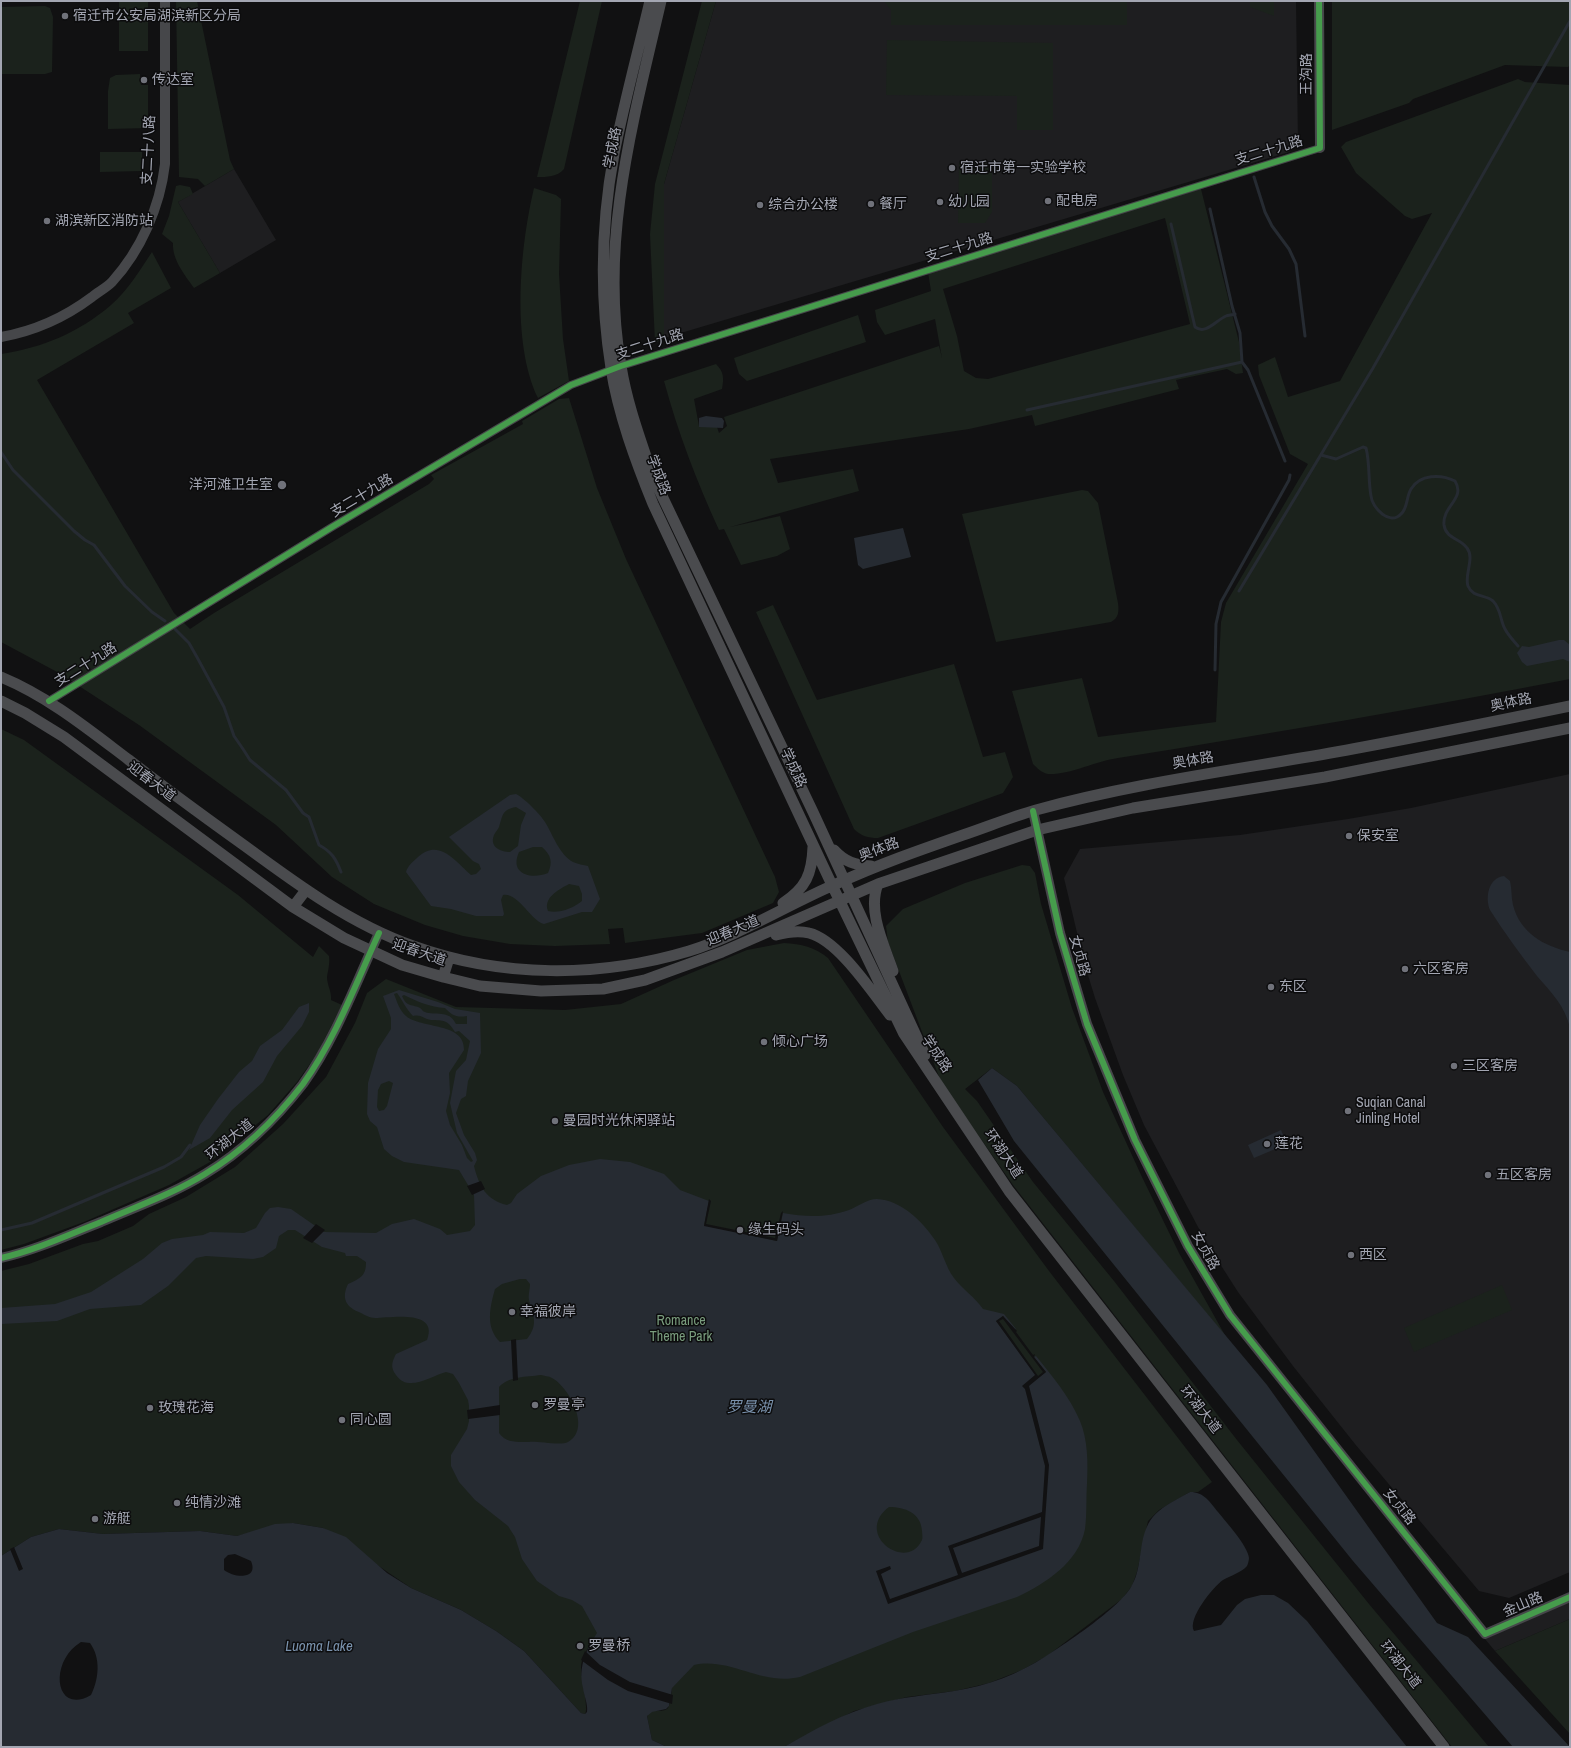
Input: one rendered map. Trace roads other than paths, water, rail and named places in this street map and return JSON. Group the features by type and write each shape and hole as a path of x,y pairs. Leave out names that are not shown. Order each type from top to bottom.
{"main road":[{"name":"学成路","path":"650,1 614,155 606,208 604,260 604,310 637,464 653,504 839,901 939,1086"},
{"name":"学成路","path":"661,1 624,166 618,206 614,266 616,368 653,477 827,841 852,896 910,1034"},
{"name":"迎春大道","path":"1,677 49,701 306,890 379,932 449,958 489,966 524,970 597,969 622,966 690,951 743,929 832,885"},
{"name":"迎春大道","path":"1,701 25,713 64,737 293,907 344,938 402,965 480,986 541,991 604,989 645,980 690,965 839,901"},
{"name":"奥体路","path":"832,885 876,866 1033,811 1161,781 1335,752 1570,706"},
{"path":"839,901 878,884 1037,830 1133,808 1325,777 1570,728"},
{"path":"827,841 841,858 856,865 876,866"},
{"path":"743,929 794,896 806,881 812,864 813,845"},
{"path":"878,884 875,893 875,909 879,932 910,1034"},
{"path":"293,907 306,890"},
{"path":"746,942 790,931 810,933 831,944 910,1034"},
{"path":"443,977 449,958"},
{"name":"环湖大道","path":"939,1086 1009,1191 1444,1747"}],"street":[{"name":"支二十八路","path":"1,337 41,327 59,319 91,298 111,283 132,256 145,231 163,186 165,164 164,1"},
{"name":"王沟路","path":"1319,1 1320,148"},
{"name":"支二十九路","path":"49,701 332,527 571,385 616,368 1320,148"},
{"name":"女贞路","path":"1033,811 1060,933 1087,1024 1135,1140 1188,1246 1230,1315 1485,1634"},
{"name":"环湖大道","path":"1,1258 29,1251 125,1212 194,1180 218,1165 265,1128 303,1083 328,1044 379,932"},
{"name":"金山路","path":"1485,1634 1570,1597"}],"water":[{"path":"706,416 722,418 724,421 723,428 699,427 699,418"},
{"path":"903,528 911,557 863,569 858,565 854,538"},
{"path":"1564,640 1570,645 1570,662 1563,659 1527,666 1522,662 1517,653 1522,646 1529,647"},
{"path":"516,794 536,811 545,822 560,849 568,859 575,863 588,866 600,899 592,912 582,912 544,924 534,918 514,898 509,895 503,895 501,900 504,914 503,916 476,916 451,909 431,906 406,872 409,865 418,857 433,850 440,851 453,858 471,875 476,874 481,869 479,864 473,861 449,837 510,795","holes":["516,807 526,813 521,825 518,846 510,852 503,851 494,846 494,835 499,828 503,814 511,808","533,847 542,847 549,856 551,862 548,873 535,876 523,873 517,866 519,852","569,884 579,886 582,894 582,901 566,910 556,912 548,911 548,902 552,895"]},
{"path":"1504,876 1510,881 1512,902 1516,915 1527,931 1542,942 1570,952 1570,1028 1565,1013 1557,1000 1525,960 1490,910 1488,894 1491,884 1494,880"},
{"name":"罗曼湖","path":"399,990 455,1009 480,1013 481,1053 468,1081 466,1096 461,1099 456,1113 464,1135 475,1153 477,1160 474,1166 478,1180 484,1191 500,1203 507,1205 511,1203 517,1194 541,1176 569,1165 600,1159 630,1162 664,1174 680,1190 709,1201 704,1225 777,1241 783,1213 824,1216 841,1213 873,1199 877,1199 894,1203 910,1213 924,1226 935,1240 948,1269 957,1282 983,1309 1004,1314 1016,1329 1014,1330 1003,1316 996,1321 1038,1378 1046,1372 1034,1357 1036,1356 1066,1395 1076,1412 1083,1428 1086,1444 1086,1524 1082,1541 1068,1562 1039,1586 1017,1597 913,1632 800,1677 785,1679 772,1678 721,1665 694,1665 672,1688 669,1706 666,1709 652,1712 647,1716 652,1740 667,1747 1,1747 1,1556 31,1537 59,1529 103,1534 200,1531 237,1536 275,1524 293,1523 323,1528 346,1537 387,1573 411,1588 461,1610 496,1631 524,1651 581,1713 585,1714 587,1712 582,1680 582,1666 589,1646 597,1633 582,1606 572,1600 559,1596 537,1581 522,1559 515,1537 508,1526 475,1500 459,1482 451,1466 451,1455 467,1429 469,1421 468,1400 453,1374 446,1372 420,1382 413,1383 407,1383 396,1375 392,1364 396,1354 427,1340 429,1330 426,1323 420,1319 411,1317 371,1318 356,1311 348,1305 345,1294 348,1284 362,1276 366,1267 366,1262 357,1256 346,1256 345,1253 322,1247 295,1230 288,1230 279,1236 276,1248 263,1257 253,1259 206,1256 196,1258 168,1286 141,1305 90,1309 57,1321 1,1324 1,1308 55,1304 91,1292 143,1259 162,1243 172,1239 203,1235 210,1232 244,1233 256,1228 265,1213 270,1208 278,1207 291,1209 324,1232 376,1233 392,1224 414,1219 440,1229 447,1235 470,1231 475,1225 474,1195 459,1170 404,1162 392,1156 384,1149 377,1127 370,1121 367,1114 368,1083 378,1049 391,1029 391,1018 383,996","holes":["397,993 408,1011 413,1016 445,1022 450,1025 455,1032 459,1031 470,1041 466,1060 456,1071 450,1103 457,1133 473,1161 471,1162 467,1158 462,1145 450,1125 446,1111 450,1093 449,1073 464,1050 462,1041 450,1030 413,1020 406,1016 400,1009 394,994","404,995 424,1004 445,1008 454,1015 460,1017 467,1016 467,1024 456,1024 450,1016 424,1012 420,1008 408,1004 402,996","389,1081 393,1083 387,1106 384,1110 379,1111 377,1107 378,1090 381,1084","520,1279 526,1279 530,1284 529,1298 534,1324 531,1334 527,1339 500,1342 495,1336 492,1330 490,1317 490,1310 495,1289 502,1284","541,1375 551,1377 559,1383 571,1399 575,1408 578,1418 578,1428 575,1436 568,1442 560,1444 516,1442 505,1439 499,1433 499,1387 503,1383 518,1378","889,1507 901,1508 911,1512 919,1520 922,1531 922,1540 915,1549 905,1553 895,1551 886,1546 880,1538 877,1528 879,1518","235,1554 251,1561 253,1567 252,1572 244,1576 228,1573 224,1570 224,1559 228,1555","81,1642 90,1643 96,1655 98,1669 96,1682 91,1695 79,1700 70,1698 63,1693 60,1684 60,1673 70,1651"]},
{"path":"309,1003 309,1012 302,1026 277,1056 263,1082 232,1110 210,1138 189,1150 200,1125 239,1072 252,1061 260,1046 282,1030 299,1007"},
{"path":"992,1068 1017,1086 1267,1385 1437,1623 1468,1637 1570,1747 1513,1747 1353,1561 1014,1141 978,1080"},
{"path":"1281,1130 1287,1144 1254,1158 1248,1145"},
{"path":"1190,1492 1195,1492 1209,1501 1241,1541 1248,1553 1249,1558 1245,1568 1223,1580 1213,1589 1197,1611 1194,1619 1194,1631 1221,1625 1237,1605 1245,1599 1261,1595 1274,1595 1288,1603 1307,1621 1407,1747 784,1747 829,1722 853,1712 877,1704 915,1696 978,1686 1014,1674 1046,1656 1094,1623 1118,1603 1127,1593 1136,1577 1143,1538 1151,1520 1163,1508"}],"waterway":[{"path":"1239,591 1373,368 1570,21"},
{"path":"1254,177 1265,212 1272,226 1289,249 1296,264 1305,336"},
{"path":"1210,209 1232,306 1240,333 1242,362"},
{"path":"1171,224 1195,327 1199,329 1207,328 1222,318 1235,314"},
{"path":"1027,410 1242,362 1248,370 1285,461"},
{"path":"1321,455 1336,459 1363,447 1366,448 1372,501 1382,514 1392,518 1397,517 1403,512 1411,489 1420,480 1437,476 1455,481 1458,487 1458,493 1444,518 1445,530 1450,536 1461,542 1469,552 1470,562 1467,582 1470,590 1490,599 1496,604 1503,626 1518,646"},
{"path":"1,452 13,470 74,531 94,545 125,586 152,612 165,621"},
{"path":"1215,670 1216,624 1221,602 1289,480 1290,475"},
{"path":"175,629 189,643 224,707 234,736 250,760 286,790 303,813 309,817 319,845 333,856 341,872"},
{"path":"1,1230 32,1223 164,1167 181,1157 190,1145"}],"place":[{"name":"宿迁市公安局湖滨新区分局","path":"65,16"},
{"name":"传达室","path":"144,80"},
{"name":"宿迁市第一实验学校","path":"952,168"},
{"name":"配电房","path":"1048,201"},
{"name":"幼儿园","path":"940,202"},
{"name":"餐厅","path":"871,204"},
{"name":"综合办公楼","path":"760,205"},
{"name":"湖滨新区消防站","path":"47,221"},
{"name":"洋河滩卫生室","path":"282,485"},
{"name":"保安室","path":"1349,836"},
{"name":"六区客房","path":"1405,969"},
{"name":"东区","path":"1271,987"},
{"name":"倾心广场","path":"764,1042"},
{"name":"三区客房","path":"1454,1066"},
{"name":"Suqian Canal Jinling Hotel","path":"1348,1111"},
{"name":"曼园时光休闲驿站","path":"555,1121"},
{"name":"莲花","path":"1267,1144"},
{"name":"五区客房","path":"1488,1175"},
{"name":"缘生码头","path":"740,1230"},
{"name":"西区","path":"1351,1255"},
{"name":"幸福彼岸","path":"512,1312"},
{"name":"罗曼亭","path":"535,1405"},
{"name":"玫瑰花海","path":"150,1408"},
{"name":"同心圆","path":"342,1420"},
{"name":"纯情沙滩","path":"177,1503"},
{"name":"游艇","path":"95,1519"},
{"name":"罗曼桥","path":"580,1646"}],"park label":[{"name":"Romance Theme Park","path":"681,1330"}],"water label":[{"name":"Luoma Lake","path":"319,1647"}]}
